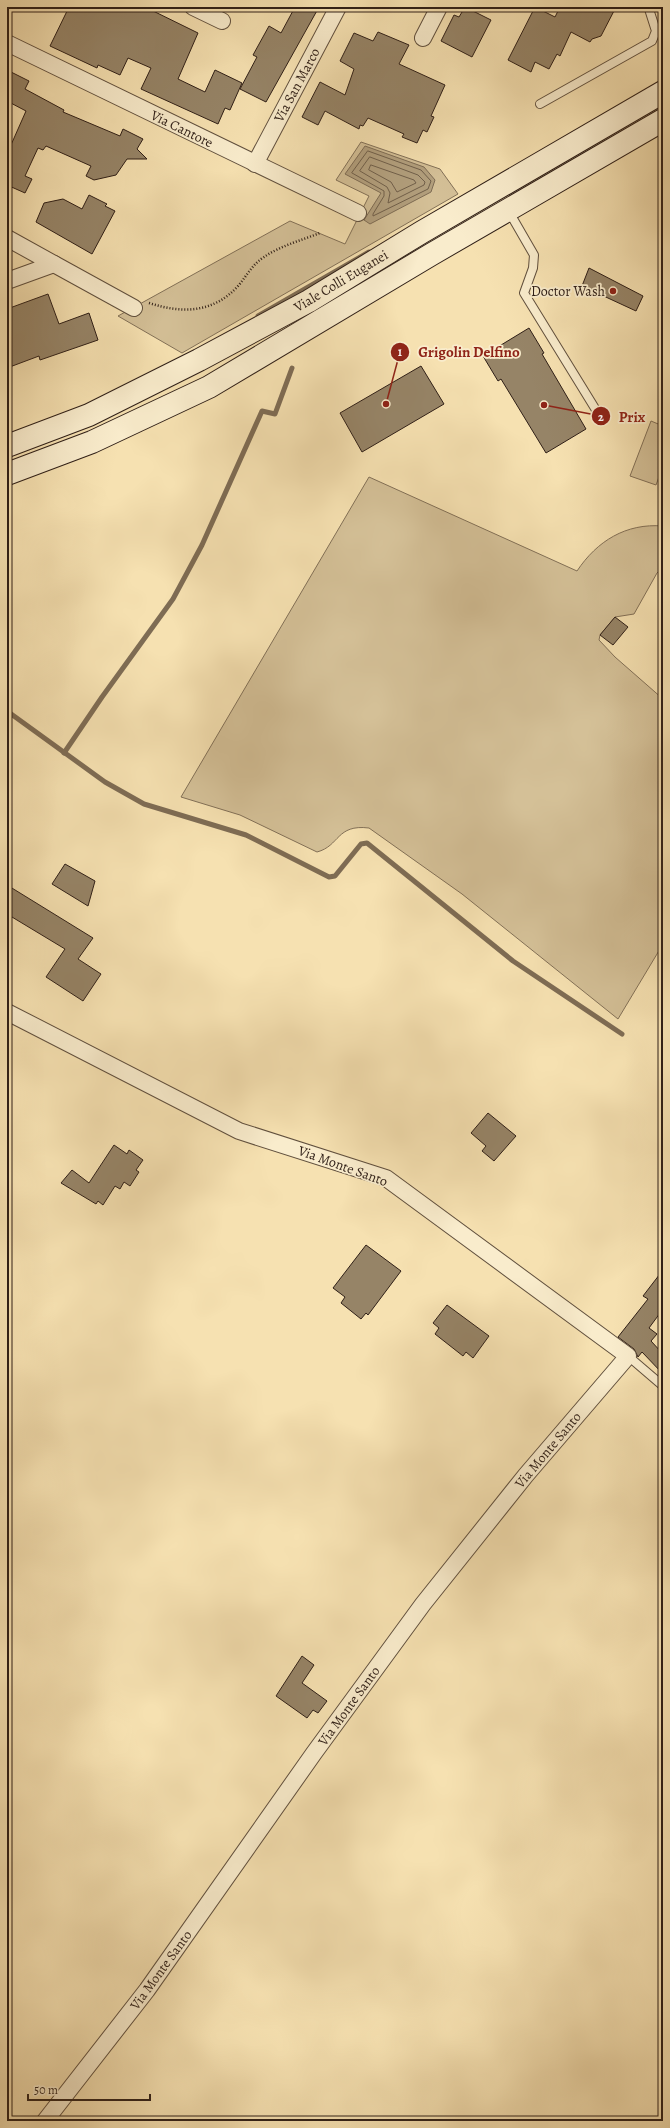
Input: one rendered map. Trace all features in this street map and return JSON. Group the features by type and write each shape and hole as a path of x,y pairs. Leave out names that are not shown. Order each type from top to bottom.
{"main road":[{"name":"Viale Colli Euganei","path":"7,446 88,415 309,302 422,232 663,92"},
{"name":"Viale Colli Euganei","path":"7,474 92,442 209,387 663,120"}],"street":[{"path":"194,7 222,21"},
{"name":"Via San Marco","path":"255,164 338,7"},
{"path":"423,38 439,7"},
{"name":"Via Cantore","path":"7,44 358,213"},
{"path":"7,238 54,264 139,304"},
{"path":"7,281 54,264"},
{"name":"Via Monte Santo","path":"7,1012 239,1131 386,1178 628,1356 526,1475 423,1604 314,1753 147,1990 45,2121"}],"lane":[{"path":"540,104 652,41 656,31 649,9 651,7"},
{"path":"508,210 534,255 534,268 524,293 596,410"},
{"path":"628,1356 663,1386"}],"path":[{"path":"139,304 171,309 192,310 208,306 227,296 240,284 250,269 264,257 320,233"}],"shaded area":[{"path":"361,142 440,169 458,194 182,353 118,316 290,221 345,244 369,196 336,180"},
{"path":"651,421 663,426 663,466 656,485 630,476"},
{"path":"369,477 577,571 594,551 614,536 637,528 663,526 663,567 657,573 634,614 615,617 600,635 599,640 615,657 663,699 663,944 618,1019 462,894 369,828 350,829 339,836 330,845 317,852 240,815 181,797"}],"water":[{"path":"365,146 424,167 435,180 431,192 370,224 364,220 381,193 345,174"}],"building":[{"path":"69,7 145,7 198,33 178,79 205,92 215,70 242,83 230,110 225,108 218,124 141,89 151,68 128,58 120,75 98,65 97,68 50,46"},
{"path":"295,7 319,7 266,102 240,89 257,57 253,55 269,26 281,33"},
{"path":"465,7 491,20 472,57 441,41 454,15 459,17"},
{"path":"535,7 555,17 560,7 616,7 601,36 592,39 590,42 571,32 560,56 557,54 549,69 535,62 531,72 508,60"},
{"path":"378,32 409,45 399,64 445,85 431,116 434,117 427,132 423,130 417,143 402,137 404,134 368,118 363,126 360,125 359,129 325,111 318,125 302,117 320,82 345,95 354,69 340,61 354,33 373,41"},
{"path":"7,70 29,81 25,89 64,110 63,112 120,136 123,129 143,139 137,149 147,159 127,159 116,175 94,180 86,176 91,166 46,146 43,150 38,148 25,176 32,179 25,193 7,185 7,154 26,111 7,101"},
{"path":"89,195 107,204 105,206 115,211 92,254 36,222 44,203 63,199 82,209"},
{"name":"Doctor Wash","path":"589,268 643,296 636,311 582,286"},
{"path":"48,294 59,324 89,313 98,340 40,360 39,356 7,368 7,309"},
{"path":"529,328 544,353 542,354 586,429 546,453 501,379 498,381 483,356"},
{"path":"421,366 444,404 362,452 340,413"},
{"path":"615,617 628,627 613,645 600,635"},
{"path":"65,864 95,881 88,906 52,884"},
{"path":"7,885 93,938 78,959 101,974 83,1001 46,977 65,949 7,914"},
{"path":"488,1113 516,1136 494,1161 482,1151 486,1146 471,1133"},
{"path":"114,1145 127,1154 129,1150 143,1160 136,1170 139,1172 130,1186 124,1182 120,1189 115,1186 103,1205 98,1201 96,1204 61,1183 72,1170 89,1183"},
{"path":"366,1245 401,1271 368,1315 366,1313 361,1319 341,1303 345,1297 333,1288"},
{"path":"663,1270 663,1309 649,1328 657,1334 651,1341 663,1354 663,1374 642,1352 638,1357 634,1349 618,1337 648,1299 643,1296"},
{"path":"447,1305 489,1336 473,1358 466,1352 463,1356 435,1334 439,1328 433,1323"},
{"path":"302,1656 314,1665 302,1683 327,1701 318,1713 313,1710 307,1718 276,1696"}],"waterway":[{"path":"258,316 369,252"},
{"path":"64,753 102,697 173,599 202,545 262,411 275,414 292,368"},
{"path":"7,711 105,782 144,804 246,835 329,877 335,876 361,844 367,843 513,961 622,1034"}],"place":[{"name":"Doctor Wash","path":"613,291"},
{"name":"Grigolin Delfino","path":"386,404"},
{"name":"Prix","path":"544,405"}]}
